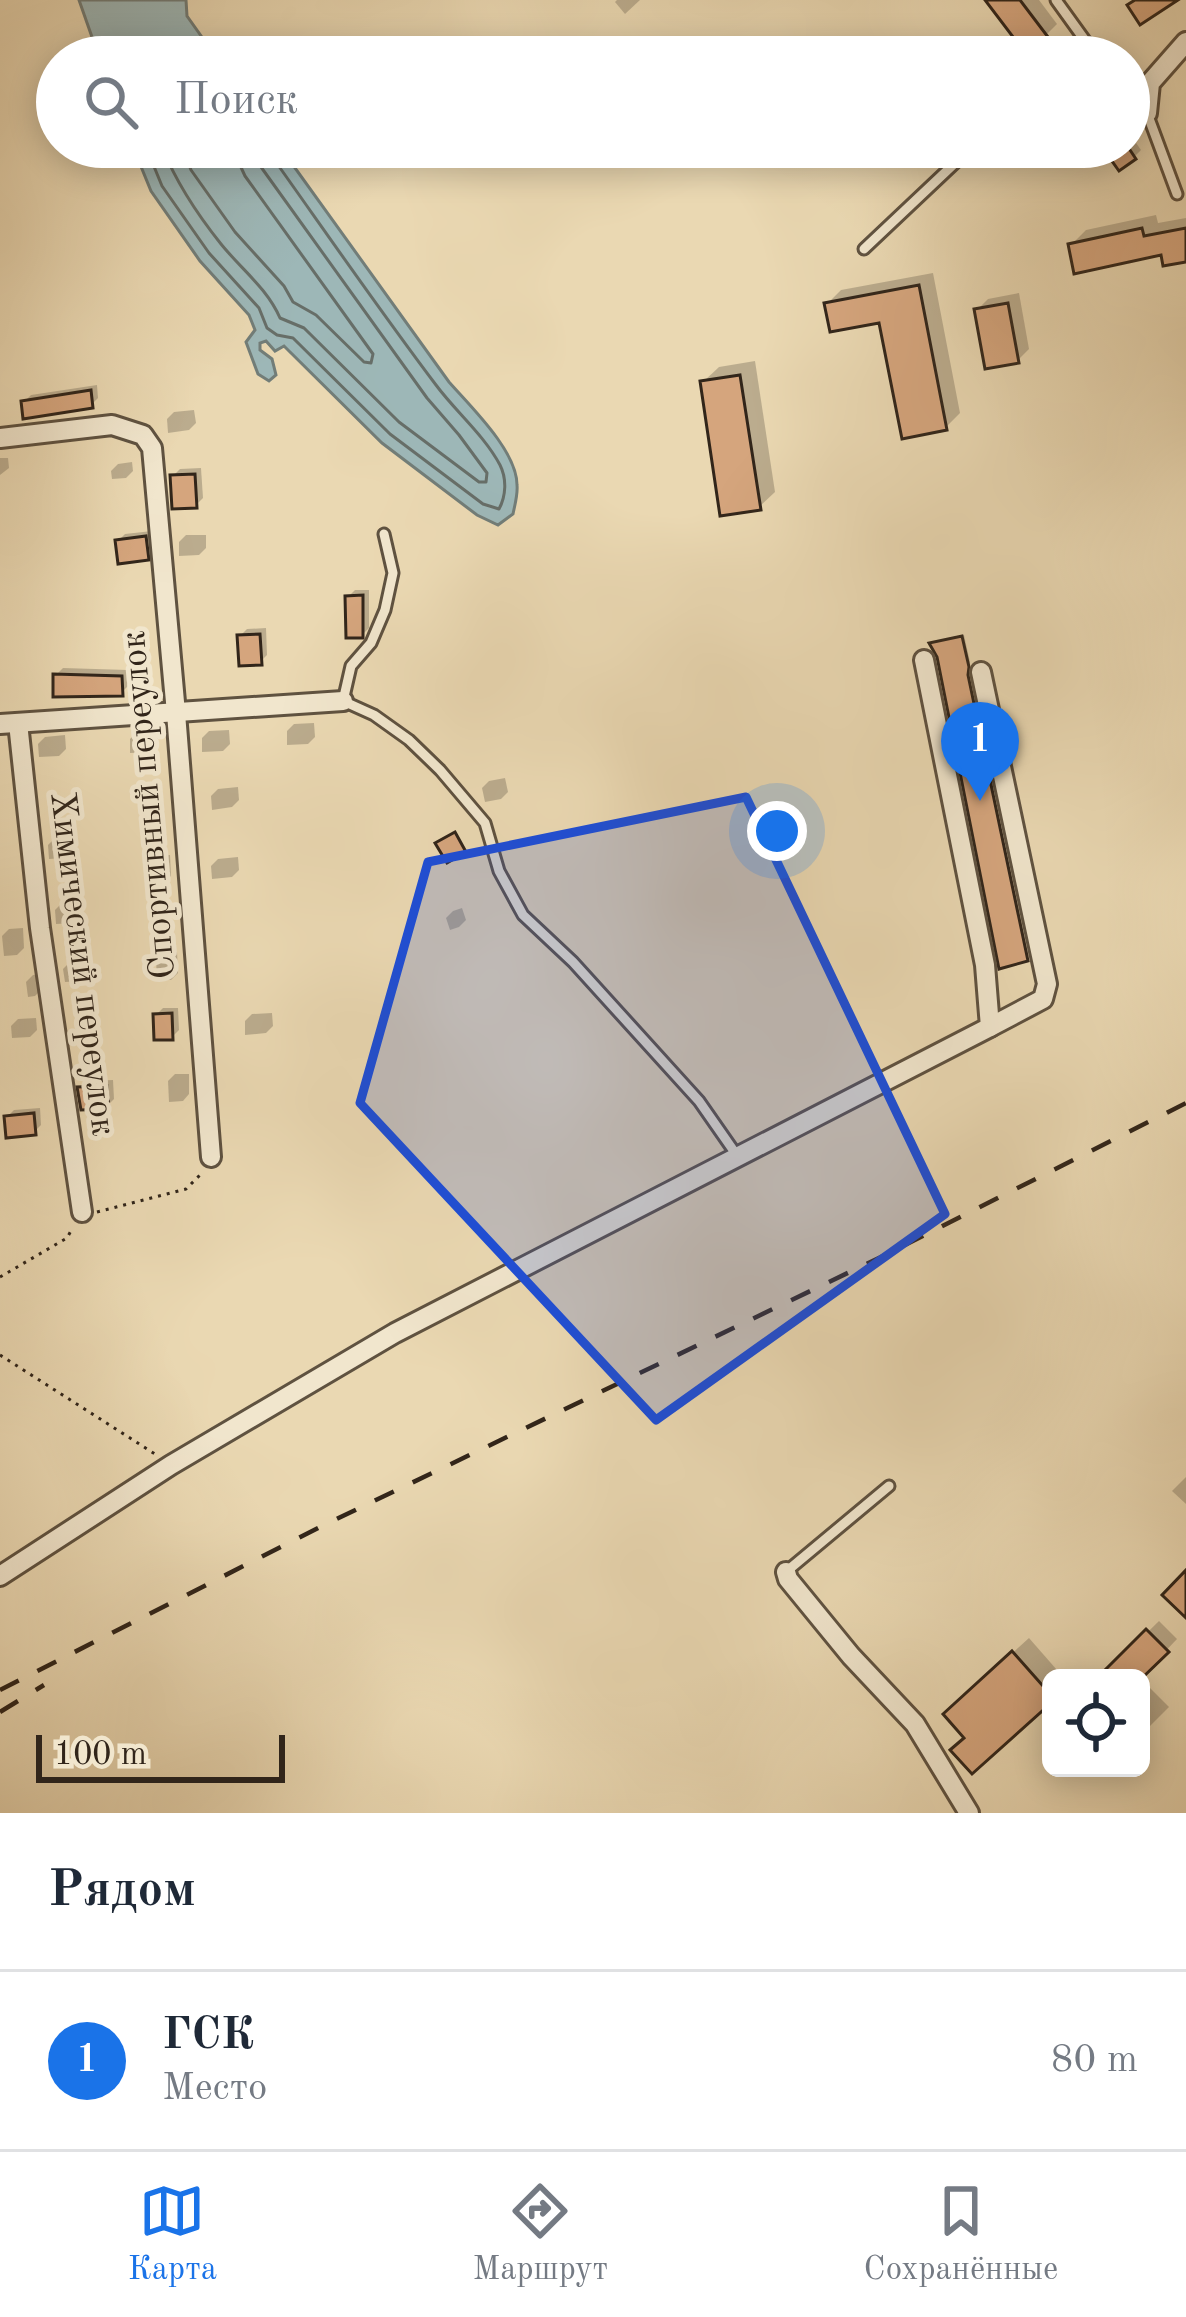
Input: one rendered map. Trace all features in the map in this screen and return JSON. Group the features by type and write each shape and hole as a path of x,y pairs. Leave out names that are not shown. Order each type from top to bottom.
{"street":[{"path":"1150,83 1186,42"},
{"name":"Спортивный переулок","path":"0,437 112,425 143,435 152,448 211,1157"},
{"path":"924,660 985,965 990,1028"},
{"path":"0,1576 172,1465 395,1333 1043,999 1047,984 981,672"},
{"path":"9,724 343,700"},
{"name":"Химический переулок","path":"9,724 82,1213"},
{"path":"786,1572 851,1656 916,1724 969,1813"}],"lane":[{"path":"1056,0 1082,36"},
{"path":"1150,121 1178,194"},
{"path":"864,249 950,168"},
{"path":"384,535 393,573 385,610 371,643 351,666 343,700 409,740 440,770 484,824 499,871 523,915 573,962 699,1101 738,1157"},
{"path":"786,1572 889,1486"}],"path":[{"path":"0,1276 67,1238 82,1213 103,1213 186,1189 201,1176 211,1157"},
{"path":"0,1355 172,1465"}],"highlighted area":[{"path":"746,797 945,1214 656,1420 360,1103 428,862"}],"water":[{"path":"79,0 186,0 187,16 201,36 92,36"},
{"path":"142,168 295,168 449,382 501,444 515,472 513,514 498,525 477,515 382,443 284,346 275,351 266,341 260,343 276,375 269,381 258,374 246,342 255,330 249,315 200,261 151,191"}],"building":[{"path":"985,0 1020,0 1047,36 1012,36"},
{"path":"1135,0 1178,0 1140,25 1127,5"},
{"path":"1142,228 1144,236 1186,228 1186,262 1163,266 1161,255 1074,274 1068,244"},
{"path":"919,285 947,430 902,439 879,323 830,332 824,303"},
{"path":"1008,303 1019,363 985,369 974,309"},
{"path":"740,375 761,510 720,516 700,381"},
{"path":"91,390 93,408 23,419 21,401"},
{"path":"195,474 197,508 172,509 170,475"},
{"path":"146,536 149,560 118,564 115,540"},
{"path":"363,595 363,638 346,638 345,596"},
{"path":"260,634 262,665 239,666 237,635"},
{"path":"962,636 1028,961 999,969 937,657 929,643"},
{"path":"53,674 122,676 123,696 53,697"},
{"path":"455,832 466,852 447,863 435,843"},
{"path":"172,1013 173,1040 154,1040 153,1014"},
{"path":"107,1086 109,1109 81,1110 77,1087"},
{"path":"34,1113 36,1135 6,1138 4,1116"},
{"path":"1186,1570 1186,1618 1162,1595"},
{"path":"1146,1629 1169,1652 1150,1670 1106,1669"},
{"path":"1012,1651 1042,1685 1042,1711 972,1774 950,1750 964,1738 943,1714"}],"railway":[{"path":"0,1690 320,1527 883,1256 1186,1103"},
{"path":"0,1712 44,1685"}],"place":[{"name":"ГСК","path":"980,801"}]}
